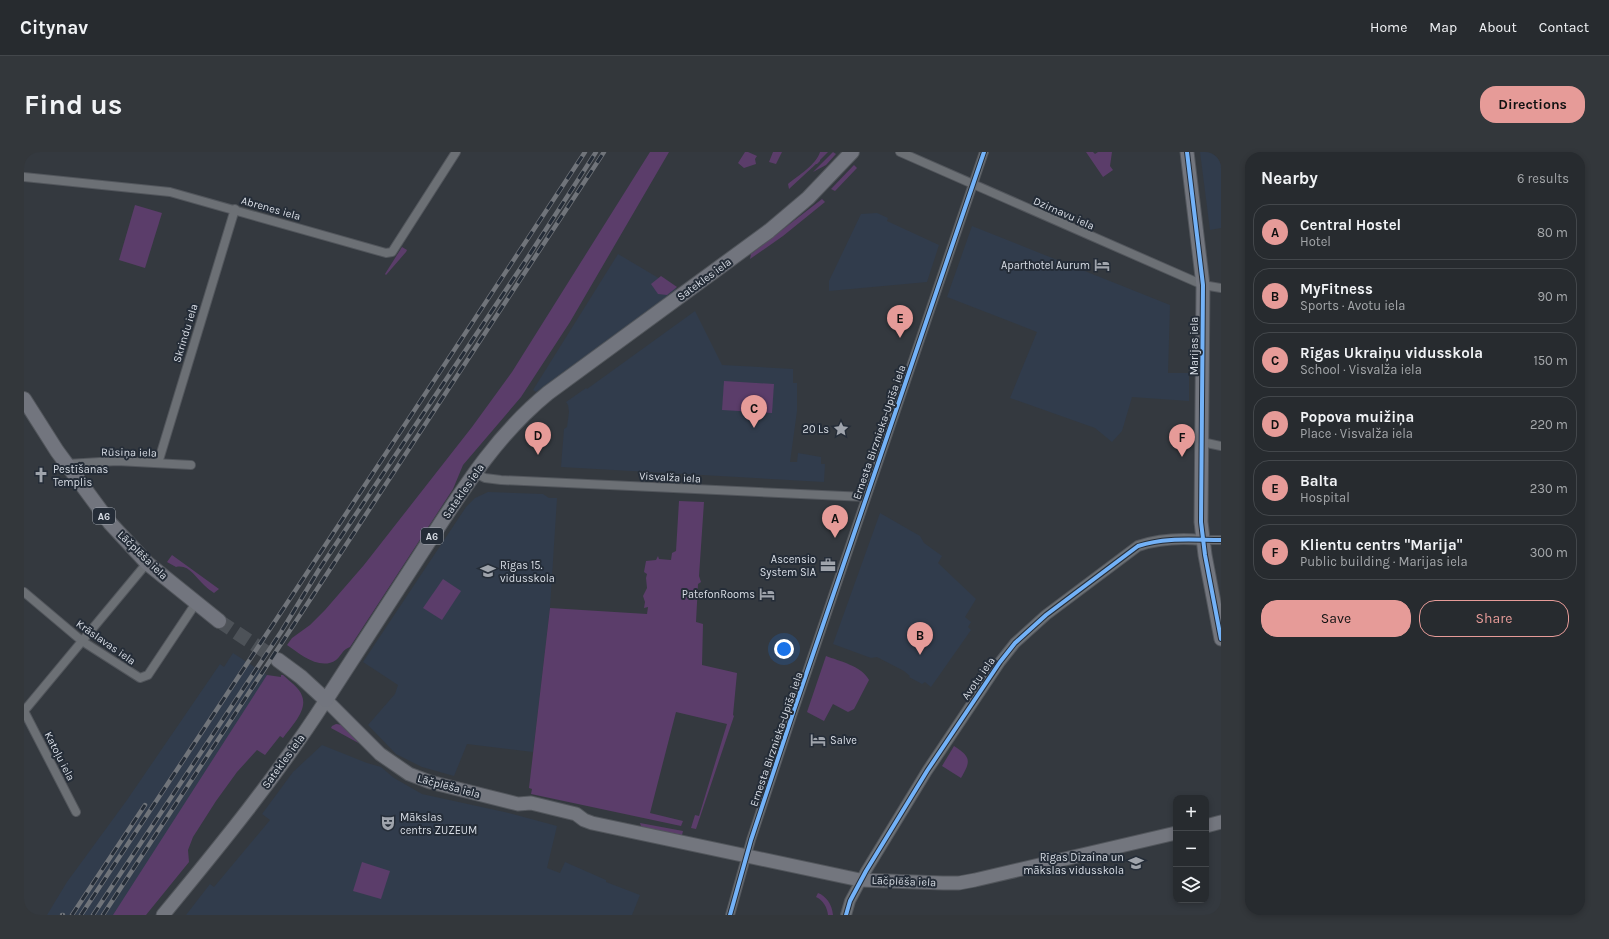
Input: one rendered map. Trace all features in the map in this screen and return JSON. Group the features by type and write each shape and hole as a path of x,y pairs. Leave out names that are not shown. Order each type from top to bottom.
{"highway":[{"name":"Satekles iela","path":"326,700 456,499 500,439 527,410 548,393 769,232 808,198 852,152"},
{"name":"Lāčplēša iela","path":"26,405 110,524 148,563 219,621"},
{"name":"Lāčplēša iela","path":"278,660 301,677 326,700"}],"main road":[{"name":"Marijas iela","path":"1187,152 1203,285 1202,540 1221,639"},
{"name":"Lāčplēša iela","path":"326,700 380,754 409,774 430,782 518,804 528,810 572,822 584,820 682,843 747,855 860,880 959,883 1173,834"},
{"name":"Satekles iela","path":"163,915 216,852 290,753 326,700"},
{"path":"1209,825 1221,822"}],"street":[{"name":"Abrenes iela","path":"24,177 170,192 235,209 386,253 392,252 456,152"},
{"name":"Dzirnavu iela","path":"900,152 1203,285 1221,288"},
{"name":"Ernesta Birznieka-Upīša iela","path":"730,915 747,855 866,497 984,152"},
{"name":"Skrindu iela","path":"158,463 235,209"},
{"path":"1202,442 1221,446"},
{"name":"Rūsiņa iela","path":"67,464 116,461 191,465"},
{"name":"Visvalža iela","path":"475,473 485,478 501,480 866,497"},
{"name":"Avotu iela","path":"846,915 850,901 860,880 927,771 994,670 1015,643 1055,608 1138,546 1155,542 1185,539 1202,540"},
{"path":"1202,540 1221,540"},
{"path":"24,711 148,563"},
{"name":"Krāslavas iela","path":"24,592 82,641 140,678 144,678 148,675 196,603"},
{"name":"Katoļu iela","path":"24,711 76,812"}],"shaded area":[{"path":"650,152 669,152 570,322 521,397 463,465 453,489 350,647 347,648 336,660 323,664 310,660 298,653 287,645 292,638 310,625 325,610 364,565 472,427 512,372"},
{"path":"745,152 757,156 755,159 756,164 744,168 738,163"},
{"path":"773,152 782,152 776,164 769,162"},
{"path":"820,152 828,152 789,189 788,184 815,161"},
{"path":"833,152 836,154 826,165 813,172"},
{"path":"1086,152 1093,152 1095,154 1098,152 1112,152 1110,166 1113,170 1103,177"},
{"path":"1200,152 1221,152 1221,228 1210,230"},
{"path":"854,165 857,168 835,191 831,189"},
{"path":"822,199 825,202 783,236 750,259 751,254"},
{"path":"135,205 162,213 145,268 119,260"},
{"path":"877,213 888,218 887,221 939,245 927,282 829,291 829,281 861,214"},
{"path":"972,226 1170,305 1168,373 1189,373 1189,401 1132,397 1122,431 1112,442 1095,428 1010,398 1037,332 947,297"},
{"path":"402,247 407,250 406,252 386,275 385,274"},
{"path":"618,254 677,289 536,392 533,390"},
{"path":"661,276 677,287 667,295 658,294 651,284"},
{"path":"695,311 722,365 793,369 793,383 797,383 797,411 790,462 797,462 798,453 821,457 821,464 825,464 824,482 561,467 564,429 567,427 569,412 566,402 586,388 587,389"},
{"path":"724,381 774,384 772,413 722,410"},
{"path":"488,492 543,494 549,498 557,498 550,608 536,728 533,752 467,744 454,776 422,767 396,754 368,725 395,694 398,685 363,662 466,507 475,498"},
{"path":"679,501 704,502 699,576 701,582 698,584 696,622 703,624 702,665 737,673 734,716 696,829 691,828 695,815 699,816 727,724 676,712 650,813 683,821 681,826 531,794 532,789 529,788 550,608 647,614 648,607 644,608 645,602 643,596 647,588 647,574 644,572 646,561 656,560 658,556 659,559 671,560 672,553 676,551"},
{"path":"880,513 920,536 924,543 942,556 938,563 976,599 965,617 971,622 968,627 971,630 931,687 925,682 922,684 909,677 910,676 904,671 877,657 871,658 833,644"},
{"path":"172,555 219,589 214,593 185,567 176,567 167,562"},
{"path":"443,579 461,591 442,620 423,608"},
{"path":"233,653 267,675 266,678 116,915 47,915 67,882 127,800 220,664 224,667"},
{"path":"826,656 856,668 866,675 869,680 854,709 848,712 833,704 824,721 807,712"},
{"path":"267,675 281,677 281,675 283,675 299,690 302,696 303,707 298,718 283,738 280,736 265,755 257,750 237,772 193,837 188,850 189,862 146,915 113,915"},
{"path":"336,724 344,726 348,729 364,746 331,728"},
{"path":"322,745 381,767 394,778 422,794 509,813 557,826 547,868 560,873 565,862 606,880 606,882 640,895 632,915 186,915 210,884 214,887 270,820 262,814 293,772"},
{"path":"954,746 964,753 968,760 967,767 961,778 942,766"},
{"path":"640,823 683,831 682,835 645,828 641,826"},
{"path":"362,862 390,871 381,899 353,891"},
{"path":"818,893 824,896 828,901 833,915 828,915 824,904 816,897"}],"tunnel":[{"path":"219,621 278,660"}],"railway":[{"path":"81,915 585,152"},
{"path":"93,915 281,632 320,568 528,257 596,152"},
{"path":"103,915 604,152"},
{"path":"72,915 145,805"}],"cycle path":[{"path":"730,915 751,840 794,710 984,152"},
{"path":"1187,152 1203,285 1201,522 1205,555 1221,639"},
{"path":"846,915 850,901 866,871 927,771 1000,662 1015,643 1046,615 1138,546 1169,540 1221,540"}],"place":[{"name":"Aparthotel Aurum","path":"1102,265"},
{"name":"Balta","path":"900,338"},
{"name":"Rīgas Ukraiņu vidusskola","path":"754,428"},
{"name":"20 Ls","path":"841,429"},
{"name":"Popova muižiņa","path":"538,455"},
{"name":"Klientu centrs \"Marija\"","path":"1182,457"},
{"name":"Pestīšanas Templis","path":"41,475"},
{"name":"Central Hostel","path":"835,538"},
{"name":"Ascensio System SIA","path":"828,565"},
{"name":"Rīgas 15. vidusskola","path":"488,571"},
{"name":"PatefonRooms","path":"767,594"},
{"name":"MyFitness","path":"920,655"},
{"name":"Salve","path":"818,740"},
{"name":"Mākslas centrs ZUZEUM","path":"388,823"},
{"name":"Rīgas Dizaina un mākslas vidusskola","path":"1136,863"}]}
